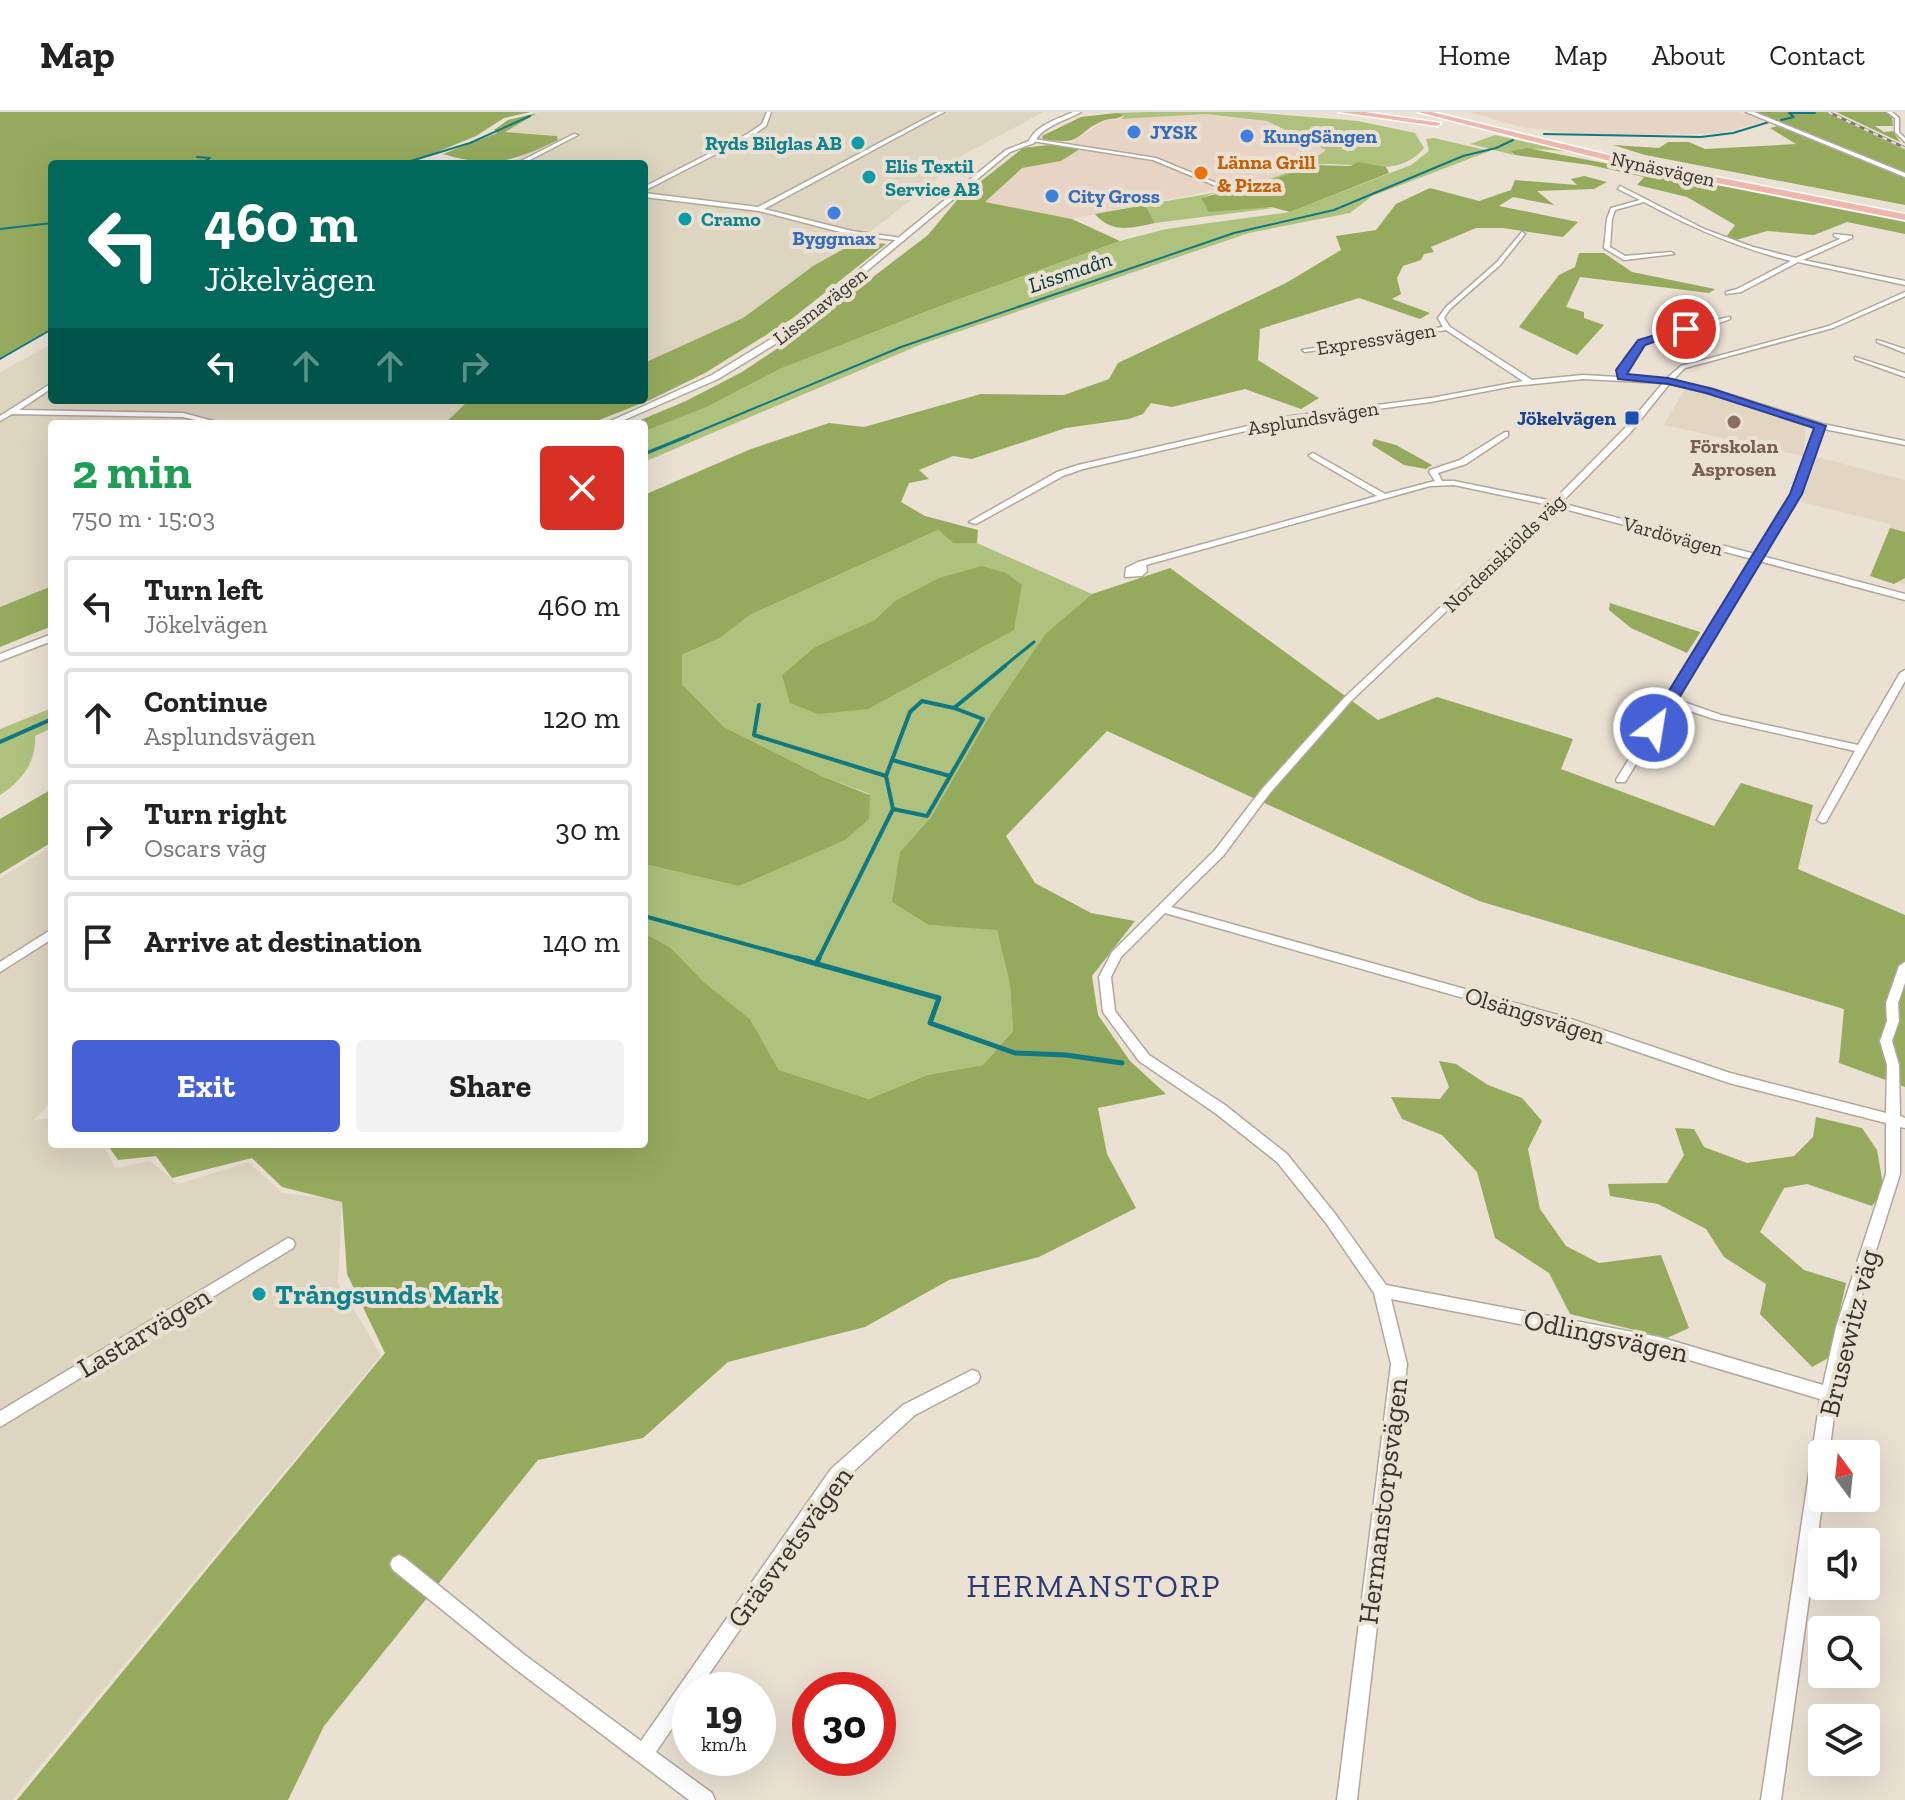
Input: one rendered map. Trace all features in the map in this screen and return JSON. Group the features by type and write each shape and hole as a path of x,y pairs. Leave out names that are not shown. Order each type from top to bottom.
{"highway":[{"path":"1343,112 1417,120 1537,142"},
{"name":"Nynäsvägen","path":"1422,112 1537,142 1905,215"},
{"name":"Nynäsvägen","path":"1439,112 1538,138 1905,215"}],"street":[{"path":"648,190 751,134 764,125 769,112"},
{"path":"759,209 942,112"},
{"name":"Lissmavägen","path":"617,420 704,382 761,350 808,318 1022,139 1065,112"},
{"name":"Lissmavägen","path":"1008,151 1009,141 1032,141 1050,124 1078,112"},
{"path":"1746,112 1905,175"},
{"path":"1889,112 1897,118 1905,118"},
{"path":"1897,118 1897,132 1905,141"},
{"path":"527,160 570,141 576,135"},
{"path":"1032,141 1154,159 1223,187"},
{"path":"1620,188 1702,230 1797,260 1905,283"},
{"path":"648,193 759,209 852,233 902,240"},
{"path":"1646,200 1613,209 1608,218 1610,241 1607,248 1624,258 1671,254"},
{"path":"1522,234 1498,264 1448,308 1441,318 1447,328 1530,382"},
{"path":"1728,293 1739,291 1843,239"},
{"name":"Nordenskiölds väg","path":"1165,909 1222,849 1266,791 1348,699 1555,504 1627,431 1683,367 1831,327 1905,294"},
{"path":"1621,377 1621,370 1642,343 1728,318"},
{"name":"Expressvägen","path":"1305,350 1447,328"},
{"path":"1879,341 1905,351"},
{"path":"1857,358 1905,375"},
{"name":"Asplundsvägen","path":"973,522 1060,474 1081,467 1292,418 1431,400 1530,382 1621,377 1668,381"},
{"path":"1668,381 1821,426 1905,443"},
{"path":"0,419 48,388"},
{"path":"10,412 183,415 204,420"},
{"path":"1621,780 1796,494 1821,426"},
{"name":"Vardövägen","path":"1439,482 1433,472 1463,462 1505,434"},
{"path":"1313,455 1382,496"},
{"name":"Vardövägen","path":"1141,564 1439,482 1555,504 1905,597"},
{"path":"0,658 48,639"},
{"path":"1822,820 1905,673"},
{"path":"1670,701 1718,717 1861,749"},
{"name":"Olsängsvägen","path":"1165,909 1565,1022 1729,1078 1899,1122"},
{"name":"Hermanstorpsvägen","path":"1165,909 1116,955 1105,977 1109,1012 1144,1058 1220,1109 1282,1158 1331,1219 1381,1291 1399,1364 1347,1800"},
{"path":"0,968 48,936"},
{"name":"Brusewitz väg","path":"1771,1800 1829,1394 1844,1327 1893,1174 1899,1122 1893,1065 1886,1041 1893,1021 1892,1003 1905,966"},
{"name":"Lastarvägen","path":"0,1420 288,1244"},
{"name":"Odlingsvägen","path":"1381,1291 1659,1344 1829,1394"},
{"name":"Gräsvretsvägen","path":"643,1754 837,1475 909,1410 972,1377"},
{"path":"399,1564 520,1662 705,1800"}],"shaded area":[{"path":"539,112 1044,112 961,156 923,191 858,241 813,266 743,318 648,361 648,160 513,160 558,140 557,136 503,132"},
{"path":"1469,112 1739,112 1765,121 1722,133 1593,136 1521,127"},
{"path":"1206,114 1267,121 1326,150 1309,163 1274,178 1072,219 984,202 1022,168 1061,161 1079,149 1064,147 1106,120"},
{"path":"48,346 48,404 465,404 448,420 48,420 48,588 0,607 0,372"},
{"path":"1685,388 1806,426 1803,456 1664,425"},
{"path":"1817,457 1905,480 1905,584 1875,576 1891,524 1801,502"},
{"path":"48,848 48,1106 34,1120 48,1118 48,1148 105,1148 115,1168 150,1161 178,1184 249,1162 282,1193 342,1200 338,1283 381,1355 12,1800 0,1800 0,878"}],"green space":[{"path":"0,112 531,112 504,118 476,136 418,160 48,160 48,330 0,358"},
{"path":"1249,112 1358,121 1415,133 1424,148 1413,158 1387,167 1314,165 1273,180 1244,186 1286,173 1326,150 1267,121 1206,114 1121,119 1124,116 1116,113"},
{"path":"1756,112 1825,112 1905,150 1905,173"},
{"path":"1836,112 1887,112 1892,117 1893,126 1875,126 1884,132 1893,131 1900,142"},
{"path":"537,113 505,132 557,136 558,140 515,158 502,160 468,160 443,154 497,133 494,130 508,120"},
{"path":"1124,115 1105,120 1067,141 1043,139 1042,136 1081,117"},
{"path":"1777,126 1905,177 1905,205 1645,155 1613,145 1659,148 1668,142 1689,142 1705,149 1796,144 1770,128"},
{"path":"1495,135 1586,155 1528,150 1512,152 1514,155 1470,144"},
{"path":"1434,138 1490,151 1372,196 1350,213 1249,233 922,344 648,460 648,429 707,407 780,369 943,305 1120,241 1166,229 1290,212 1411,165 1429,151 1426,139"},
{"path":"1048,145 1080,149 1061,161 1022,168 985,202 1072,219 1120,241 943,305 780,369 707,407 648,430 648,420 641,420 742,372 793,338 928,235 957,200 1023,148"},
{"path":"1527,148 1905,222 1905,234 1847,222 1814,235 1767,231 1736,240 1726,237 1735,225 1687,197 1637,185 1644,177 1590,165 1515,155 1511,151"},
{"path":"1358,162 1386,167 1389,173 1290,212 1271,207 1209,212 1201,198 1275,179 1311,165 1351,166"},
{"path":"1584,176 1607,182 1594,189 1537,191 1554,205 1513,197 1499,206 1578,222 1563,237 1503,228 1476,228 1431,247 1434,252 1403,266 1397,278 1401,294 1392,299 1430,313 1420,319 1359,298 1260,329 1258,360 1319,398 1301,409 1245,389 1172,407 1151,403 1143,414 1129,419 1066,428 972,459 953,456 919,470 929,479 909,483 901,502 925,516 978,530 977,543 953,543 938,530 750,615 720,638 682,655 682,684 724,727 824,777 870,795 869,819 845,840 739,886 648,865 648,493 751,449 829,423 864,427 981,394 1064,395 1109,379 1118,363 1286,283 1341,250 1336,236 1376,230 1396,204 1430,188 1479,201 1511,190 1515,180 1577,185 1571,179"},
{"path":"1219,192 1201,198 1273,208 1155,223 1145,205 1191,197"},
{"path":"1145,205 1155,223 1130,228 1115,227 1095,214"},
{"path":"858,241 886,244 793,318 705,373 648,401 648,361 743,318 813,266"},
{"path":"1579,253 1604,253 1632,272 1715,289 1709,293 1580,277 1566,307 1584,312 1584,318 1604,325 1577,355 1519,327 1559,275 1575,267"},
{"path":"465,404 640,404 599,420 448,420"},
{"path":"1374,439 1396,445 1432,465 1426,469 1404,465 1372,445"},
{"path":"1890,528 1905,532 1905,578 1894,584 1870,576"},
{"path":"938,530 953,543 977,543 1092,594 1045,634 990,715 931,817 900,852 929,925 997,929 1010,985 1013,1031 983,1065 927,1075 869,1099 779,1070 750,1019 704,982 670,947 648,935 648,865 740,886 870,794 824,777 724,727 682,684 682,655 720,638 750,615"},
{"path":"982,566 1006,573 1022,585 1014,630 868,709 818,714 790,703 782,675 815,647 875,620 895,601 939,578"},
{"path":"1170,568 1378,720 1437,697 1573,739 1561,769 1714,826 1741,783 1813,805 1798,869 1905,915 1905,1087 1839,1063 1844,1009 1479,901 1107,731 1006,836 1035,883 1091,913 1135,921 1092,976 1098,1015 1130,1061 1166,1094 1098,1108 1107,1154 1136,1208 1039,1257 949,1280 865,1327 728,1362 643,1438 538,1460 324,1726 288,1800 17,1800 385,1353 347,1274 342,1202 282,1187 252,1158 172,1178 156,1156 118,1160 110,1148 648,1148 648,935 670,947 704,982 750,1019 779,1070 869,1099 927,1075 983,1065 1013,1031 1010,985 997,930 929,925 892,902 900,852 931,817 990,715 1045,634 1092,594"},
{"path":"48,588 48,628 0,647 0,607"},
{"path":"1610,603 1700,633 1687,653 1631,628 1609,610"},
{"path":"48,710 48,730 35,736 33,754 26,770 15,784 0,795 0,729"},
{"path":"48,791 48,844 0,874 0,819"},
{"path":"1439,1061 1456,1064 1488,1085 1522,1098 1542,1121 1528,1149 1540,1209 1566,1246 1599,1263 1661,1255 1689,1328 1667,1338 1570,1314 1549,1273 1495,1238 1477,1172 1442,1135 1402,1119 1391,1097 1440,1099 1449,1087"},
{"path":"1816,1117 1862,1128 1877,1150 1884,1190 1872,1206 1807,1184 1784,1188 1760,1232 1804,1270 1846,1283 1830,1357 1812,1367 1760,1314 1766,1284 1724,1257 1706,1229 1658,1204 1610,1196 1608,1184 1667,1183 1684,1155 1675,1128 1694,1129 1704,1147 1747,1163 1794,1156 1813,1137"}],"waterway":[{"name":"Lissmaån","path":"1781,120 1794,117 1789,113 1815,113"},
{"path":"414,160 470,143 530,116"},
{"name":"Lissmaån","path":"1544,134 1701,137 1733,133 1769,122"},
{"name":"Lissmaån","path":"683,438 901,347 1234,233 1334,210 1463,156 1496,148 1513,140"},
{"path":"197,157 210,158 207,160"},
{"path":"0,229 48,223"},
{"path":"0,359 48,331"},
{"name":"Lissmaån","path":"648,452 688,436"},
{"path":"1002,668 1034,642"},
{"path":"954,708 1005,666"},
{"path":"892,760 910,712 922,701 954,708"},
{"path":"759,705 754,735 886,776"},
{"path":"893,809 927,816 983,719 954,708"},
{"name":"Lissmaån","path":"0,742 48,721"},
{"path":"886,776 892,760"},
{"path":"892,760 950,776"},
{"path":"886,776 893,809"},
{"path":"818,960 893,809"},
{"path":"648,917 803,960"},
{"path":"796,958 816,964"},
{"path":"816,964 818,960"},
{"path":"816,964 939,998 930,1023 1015,1053 1066,1055 1122,1063"}],"railway":[{"path":"1828,112 1905,148"}],"place":[{"name":"JYSK","path":"1134,132"},
{"name":"KungSängen","path":"1247,136"},
{"name":"Ryds Bilglas AB","path":"858,143"},
{"name":"Länna Grill & Pizza","path":"1201,173"},
{"name":"Elis Textil Service AB","path":"869,177"},
{"name":"City Gross","path":"1052,196"},
{"name":"Byggmax","path":"834,213"},
{"name":"Cramo","path":"685,219"},
{"name":"Jökelvägen","path":"1632,418"},
{"name":"Förskolan Asprosen","path":"1734,422"},
{"name":"Trångsunds Mark","path":"259,1294"}],"district":[{"name":"HERMANSTORP","path":"1094,1586"}],"route":[{"path":"1654,728 1796,494 1821,426 1709,391 1668,381 1621,377 1621,370 1632,352 1642,343 1686,329"}]}
